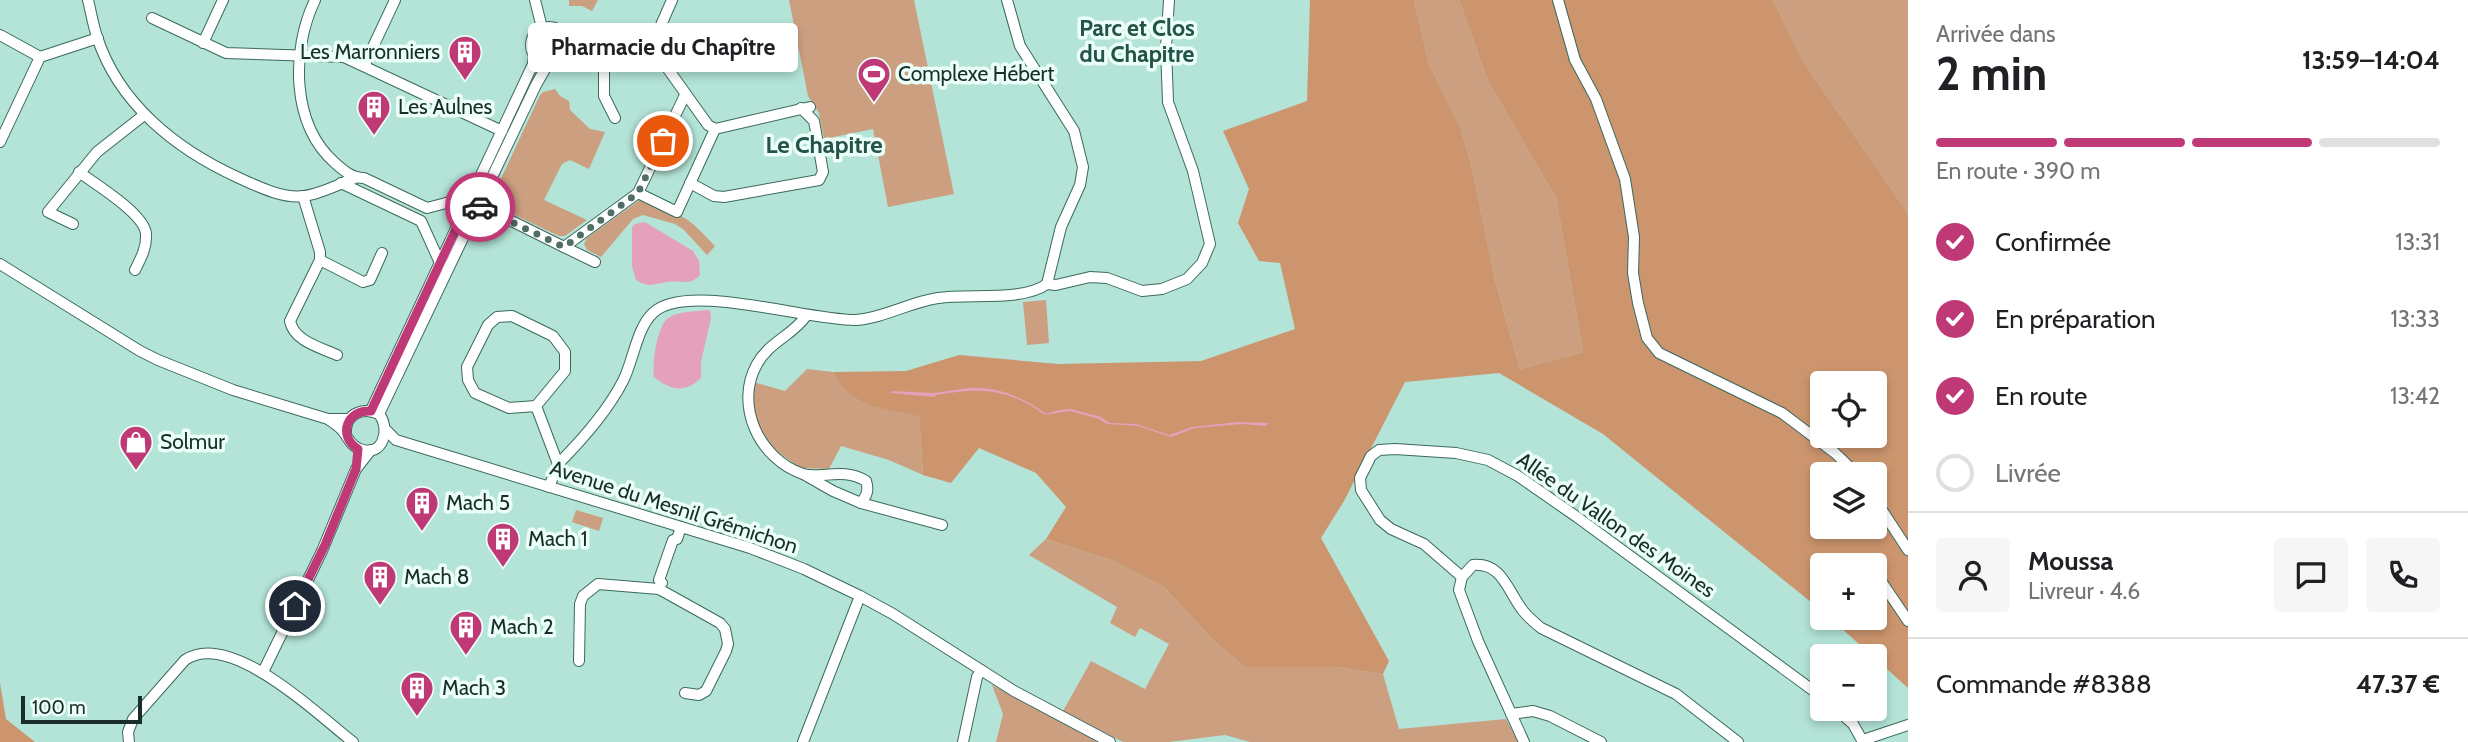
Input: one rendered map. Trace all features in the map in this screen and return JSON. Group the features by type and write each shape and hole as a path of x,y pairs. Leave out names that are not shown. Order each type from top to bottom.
{"street":[{"path":"88,0 97,38 125,90 144,115 178,145 205,162 260,188 303,197 355,178 363,178 427,208 465,198 595,262"},
{"path":"203,43 223,0"},
{"path":"315,0 301,40 300,55 299,83 309,129 324,153 355,178"},
{"path":"364,66 395,0"},
{"path":"535,0 542,28"},
{"path":"651,48 672,0"},
{"path":"1007,0 1020,46 1073,131 1083,167 1080,185 1061,227 1047,284"},
{"path":"549,487 558,464 588,433 616,394 652,313 667,304 726,302 767,307 806,316 857,320 936,298 974,294 1015,295 1039,289 1047,284 1056,285 1090,276 1107,278 1142,291 1162,289 1187,279 1202,263 1210,244 1193,171 1168,102 1166,48 1169,0"},
{"path":"1558,0 1575,60 1597,100 1625,179 1633,237 1633,273 1647,338 1659,353 1782,413 1844,462"},
{"path":"152,18 226,53 344,57 502,131"},
{"path":"375,412 474,202 536,85 545,69 562,58 567,50 568,44 562,32 549,27 542,28 531,43 533,64 502,131 474,202"},
{"path":"0,35 40,57"},
{"path":"0,142 40,57 97,38"},
{"path":"567,50 651,48"},
{"path":"651,48 708,125 715,129 806,108 814,121 823,172 819,180 724,197 714,196 690,183"},
{"path":"604,49 604,96 615,118"},
{"path":"534,55 538,60 551,64"},
{"path":"564,247 638,193 685,94"},
{"path":"73,223 48,212 97,152 144,115"},
{"path":"638,193 677,212 715,129"},
{"path":"79,172 138,216 147,231 145,248 135,270"},
{"path":"341,183 421,221 444,267"},
{"path":"303,197 320,260 289,321 292,331 299,337 337,355"},
{"path":"421,221 427,208"},
{"path":"320,260 363,282 370,280 382,253"},
{"path":"0,264 140,351 158,359 233,390 328,419 349,419"},
{"path":"512,316 553,336 565,352 565,371 536,406 509,408 475,393 468,380 467,367 488,325 497,317 512,316"},
{"path":"806,316 798,328 774,342 757,365 747,391 748,416 760,440 779,459 832,491 861,503 942,525"},
{"path":"536,406 558,464"},
{"path":"262,672 322,551 356,469 371,450 382,443 385,423 375,412 364,410 349,419 346,435"},
{"path":"328,419 346,435 353,446 371,450"},
{"name":"Avenue du Mesnil Grémichon","path":"386,430 396,440 750,548 804,569 860,596 1014,691 1110,742"},
{"name":"Avenue du Mesnil Grémichon","path":"382,443 396,440"},
{"path":"356,469 358,449"},
{"name":"Allée du Vallon des Moines","path":"1462,577 1423,544 1380,520 1361,490 1360,478 1371,456 1379,450 1456,453 1488,460 1518,476 1810,688"},
{"path":"805,475 829,473 861,477 868,487 861,503"},
{"path":"1887,518 1908,550"},
{"path":"661,586 659,580 673,540 677,539 681,527"},
{"path":"1524,742 1465,610 1459,590 1462,577 1473,565 1484,564 1495,570 1524,612 1541,628 1676,694 1738,742"},
{"path":"579,661 580,604 590,589 598,583 661,586 720,623 728,637 726,651 706,691 699,695 685,693"},
{"path":"1887,591 1908,621"},
{"path":"803,742 860,596"},
{"path":"130,742 128,732 133,719 185,660 196,652 224,655 243,661 262,672 353,742"},
{"path":"963,742 977,677 981,670"},
{"path":"1511,714 1533,711 1550,716 1601,742"},
{"path":"1850,721 1863,741 1908,725"}],"shaded area":[{"path":"569,0 598,0 592,11 582,6 569,6"},
{"name":"Complexe Hébert","path":"789,0 914,0 954,194 888,207 873,129 824,139 819,113 808,96"},
{"path":"1310,0 1414,0 1429,64 1461,129 1473,172 1495,280 1520,369 1583,352 1556,198 1488,81 1459,0 1773,0 1804,63 1908,213 1908,688 1887,669 1887,644 1859,644 1843,630 1887,630 1887,553 1810,553 1810,601 1603,434 1499,373 1405,382 1344,501 1321,538 1389,661 1383,674 1335,667 1245,667 1215,642 1164,587 1111,560 1046,539 1066,507 1036,473 979,448 951,483 923,475 919,416 869,405 858,400 840,384 833,372 906,371 959,355 1058,364 1201,361 1295,329 1280,263 1259,261 1238,223 1249,189 1223,131 1307,101"},
{"path":"1414,0 1459,0 1488,81 1556,198 1583,352 1520,369 1495,280 1473,172 1461,129 1429,64"},
{"path":"1773,0 1908,0 1908,213 1804,63"},
{"path":"550,32 559,36 563,45 559,54 550,58 541,54 537,45 541,36"},
{"path":"555,89 569,101 570,110 590,129 605,132 589,169 570,160 562,164 544,200 587,220 565,236 559,236 493,205 491,200 540,95"},
{"path":"641,199 683,217 715,246 707,255 675,224 643,215 633,219 601,257 587,250 584,244 587,238"},
{"path":"645,222 693,251 699,261 700,275 689,282 652,285 636,280 632,266 632,227"},
{"path":"1046,300 1049,343 1027,345 1023,302"},
{"path":"710,310 701,378 689,386 678,388 666,385 654,377 656,346 660,330 667,319 682,313"},
{"path":"807,369 833,372 849,393 869,405 919,415 923,475 889,460 841,446 829,469 800,468 774,449 759,430 752,414 753,382 785,391"},
{"path":"969,388 1010,394 1029,403 1046,414 1071,409 1101,417 1110,423 1136,424 1169,435 1192,427 1238,422 1269,423 1265,426 1243,424 1195,428 1171,437 1138,426 1107,424 1070,411 1045,415 1019,399 993,392 966,391 935,397 890,393 933,393"},
{"path":"576,510 603,518 599,531 572,522"},
{"path":"1046,539 1111,560 1164,587 1215,642 1245,667 1335,667 1383,674 1399,729 1506,719 1518,742 1250,742 1225,735 1169,742 1123,742 1063,711 1091,661 1145,689 1169,644 1140,628 1135,637 1110,623 1117,607 1029,555"},
{"path":"0,683 6,719 35,742 0,742"},
{"path":"992,685 1098,742 996,742 1003,714"}],"way so far":[{"path":"480,207 564,247 638,193 663,141"}],"place":[{"name":"Les Marronniers","path":"465,82"},
{"name":"Complexe Hébert","path":"874,104"},
{"name":"Les Aulnes","path":"374,137"},
{"name":"Pharmacie du Chapître","path":"663,141"},
{"name":"Solmur","path":"136,472"},
{"name":"Mach 5","path":"422,533"},
{"name":"Mach 1","path":"503,569"},
{"name":"Mach 8","path":"380,607"},
{"name":"Mach 2","path":"466,657"},
{"name":"Mach 3","path":"417,718"}],"district":[{"name":"Parc et Clos du Chapitre","path":"1137,41"},
{"name":"Le Chapitre","path":"824,145"}],"route":[{"path":"295,606 325,545 356,469 358,449 346,435 349,419 364,410 371,411 470,199 480,207"}]}
